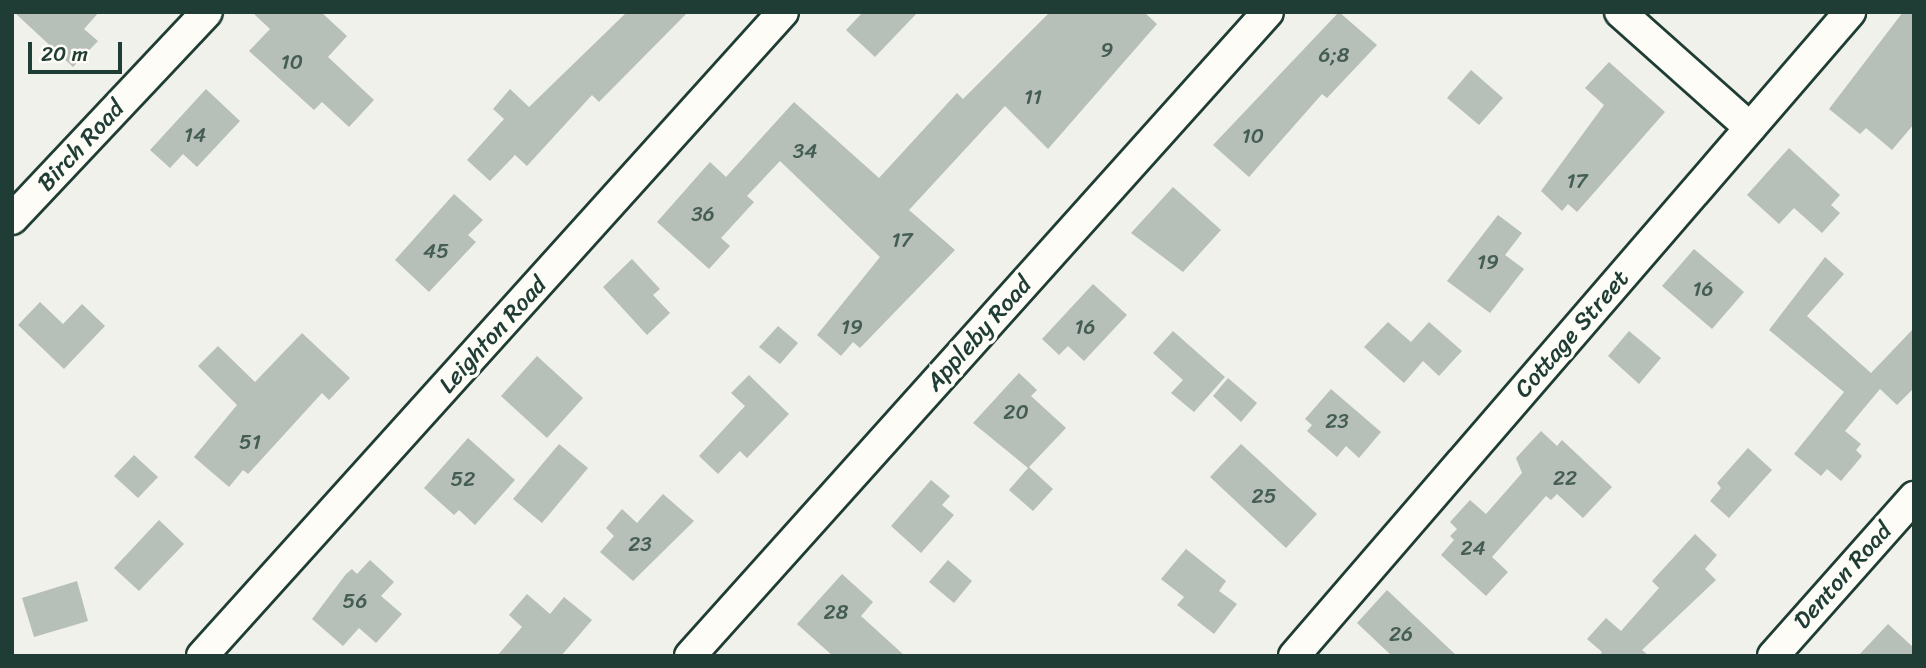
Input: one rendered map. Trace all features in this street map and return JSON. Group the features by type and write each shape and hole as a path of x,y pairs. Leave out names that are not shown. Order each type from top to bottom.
{"street":[{"name":"Birch Road","path":"12,219 207,12"},
{"name":"Leighton Road","path":"202,656 783,12"},
{"name":"Appleby Road","path":"690,656 1268,12"},
{"path":"1620,12 1750,128"},
{"name":"Cottage Street","path":"1294,656 1850,12"},
{"name":"Denton Road","path":"1773,656 1914,497"}],"building":[{"path":"14,12 99,12 84,29 98,41 73,67"},
{"path":"252,12 321,12 347,36 328,57 374,100 349,127 322,102 314,110 249,51 270,29"},
{"path":"627,12 688,12 599,102 592,95 527,166 515,155 490,181 467,160 504,119 493,109 510,89 529,107"},
{"path":"863,12 918,12 875,57 846,30"},
{"path":"1050,12 1144,12 1157,24 1048,149 1005,106 909,210 955,250 860,348 853,342 841,356 817,335 880,257 780,161 747,196 754,202 721,238 730,246 709,269 657,222 710,162 726,177 794,102 879,178 957,93 963,99"},
{"path":"1339,12 1377,45 1327,98 1322,94 1249,177 1213,145"},
{"path":"1903,12 1914,12 1914,124 1892,150 1866,128 1860,134 1829,109"},
{"path":"1609,62 1665,112 1577,212 1568,204 1562,211 1541,191 1604,105 1585,88"},
{"path":"1471,70 1503,98 1479,125 1447,98"},
{"path":"206,89 240,121 197,167 183,154 170,168 150,150"},
{"path":"1789,148 1840,195 1831,205 1840,213 1822,233 1794,208 1779,224 1747,195"},
{"path":"1173,187 1221,230 1183,272 1131,233"},
{"path":"454,194 483,220 468,235 476,242 429,292 395,260"},
{"path":"1498,215 1522,233 1505,255 1524,269 1490,313 1447,281"},
{"path":"1694,249 1744,292 1712,329 1662,286"},
{"path":"1825,257 1844,274 1807,316 1871,373 1914,328 1914,388 1897,405 1880,389 1845,431 1861,444 1856,450 1862,456 1841,481 1827,469 1821,476 1794,454 1844,392 1769,330"},
{"path":"632,259 660,289 653,295 670,313 647,335 603,287"},
{"path":"1093,284 1127,315 1084,361 1068,346 1059,355 1042,339"},
{"path":"40,302 63,324 82,304 105,326 64,369 18,325"},
{"path":"1388,322 1411,342 1429,322 1462,351 1439,376 1423,361 1404,383 1364,347"},
{"path":"778,326 798,343 780,364 759,347"},
{"path":"1173,331 1225,377 1194,412 1171,393 1183,380 1153,353"},
{"path":"1629,331 1661,358 1639,384 1608,356"},
{"path":"302,333 350,378 329,400 322,393 248,474 243,470 229,487 194,457 237,405 198,366 218,346 255,382"},
{"path":"537,356 583,398 547,438 501,396"},
{"path":"1019,373 1037,390 1031,396 1066,428 1029,467 1053,489 1033,511 1009,490 1028,468 973,423"},
{"path":"749,375 789,414 747,458 740,451 718,474 699,456 745,406 731,393"},
{"path":"1228,378 1257,403 1241,422 1213,396"},
{"path":"1331,389 1381,432 1359,458 1346,446 1337,457 1307,431 1312,425 1305,419"},
{"path":"1541,431 1557,446 1562,440 1612,487 1583,518 1557,494 1551,500 1546,496 1492,557 1508,572 1486,596 1441,555 1454,540 1450,536 1457,529 1450,522 1470,500 1486,514 1522,473 1516,458"},
{"path":"468,438 515,480 475,525 459,510 454,515 424,488"},
{"path":"559,444 588,468 542,523 513,499"},
{"path":"1241,444 1317,514 1286,548 1210,477"},
{"path":"1748,448 1772,470 1729,518 1710,501 1721,488 1717,483"},
{"path":"134,455 158,477 138,498 114,476"},
{"path":"931,480 950,496 942,505 954,515 921,553 891,526"},
{"path":"663,494 694,521 633,581 600,552 614,536 606,528 622,509 637,523"},
{"path":"159,520 184,544 139,591 114,568"},
{"path":"1695,534 1717,555 1705,569 1716,580 1642,650 1649,656 1599,656 1602,652 1587,639 1606,618 1621,631 1659,588 1652,581"},
{"path":"1186,549 1226,581 1219,591 1237,604 1214,634 1177,605 1184,597 1161,579"},
{"path":"370,560 394,582 381,596 402,614 376,643 359,628 343,646 312,619 346,574 352,569 357,574"},
{"path":"948,560 972,581 954,603 929,582"},
{"path":"842,574 873,602 861,616 905,656 833,656 797,624"},
{"path":"77,581 88,621 34,637 22,598"},
{"path":"1387,590 1457,656 1392,656 1357,623"},
{"path":"527,594 550,614 564,597 592,620 561,656 497,656 522,627 509,615"},
{"path":"1888,624 1914,648 1914,656 1858,656"}]}
